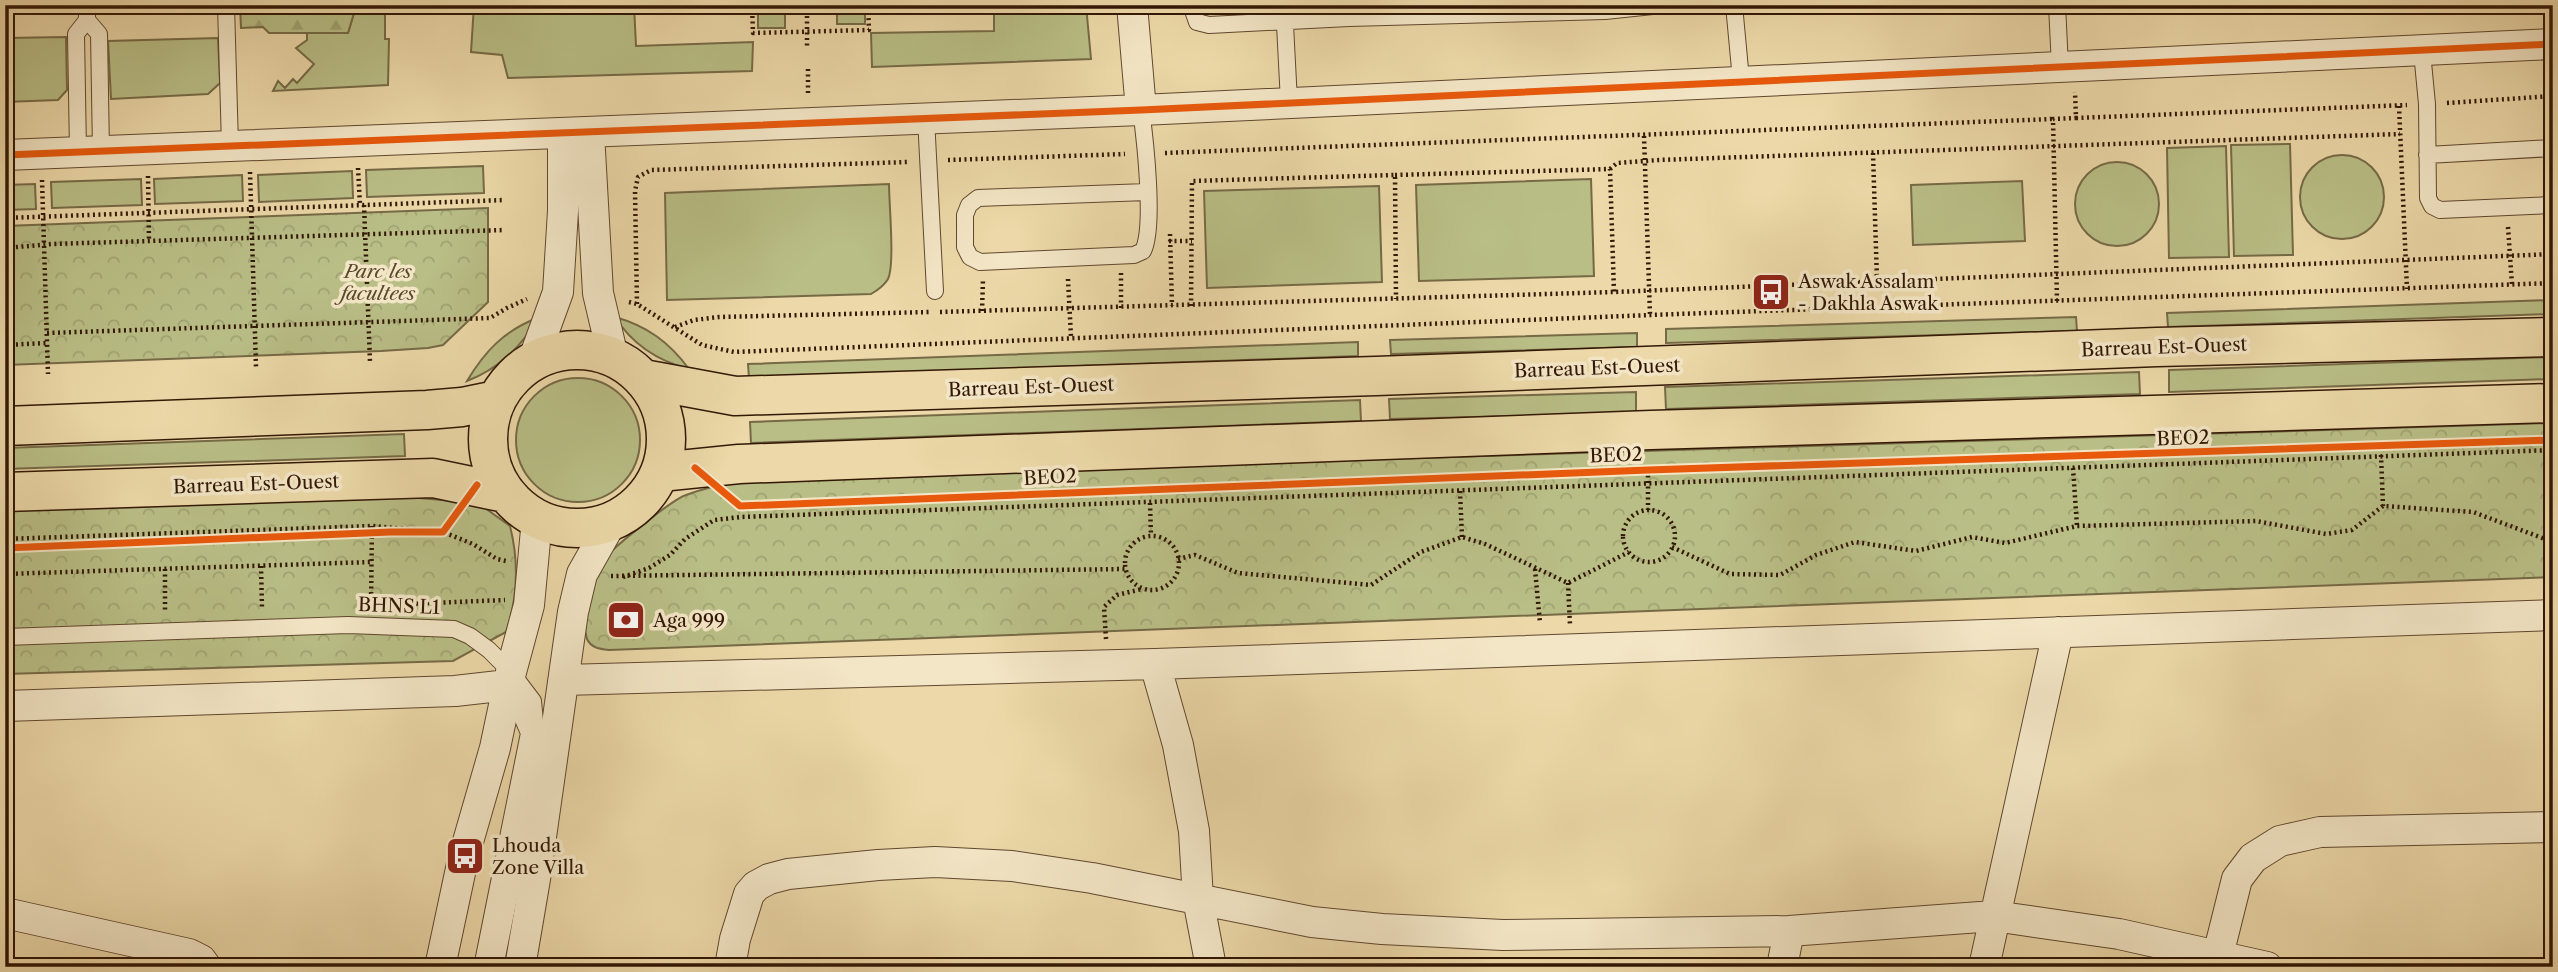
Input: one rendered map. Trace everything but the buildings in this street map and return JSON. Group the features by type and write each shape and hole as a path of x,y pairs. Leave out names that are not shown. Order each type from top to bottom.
{"main road":[{"name":"Barreau Est-Ouest","path":"628,368 735,396 1362,377 2157,346 2553,337"},
{"path":"573,350 593,351 628,368 655,395 666,433 666,453 660,472 641,502 611,521 593,527 574,528 555,526 537,519 491,489 493,471 487,448 489,423 496,400 506,384 519,371 552,353 573,350"},
{"path":"5,426 427,410 496,400"},
{"path":"660,472 739,464 1418,438 2553,403"},
{"name":"Barreau Est-Ouest","path":"5,492 433,478 491,489"}],"street":[{"path":"1132,5 1141,110"},
{"path":"5,155 1141,110 2553,44"},
{"path":"576,133 598,293 628,368"},
{"path":"533,361 558,292 563,211 576,133"},
{"path":"440,967 463,859 495,748 529,605 537,519"},
{"path":"520,967 572,618 582,574 611,521"},
{"path":"564,680 1155,664 2553,615"},
{"path":"1984,967 2058,632"},
{"path":"1155,664 1178,745 1194,831 1198,899 1210,967"},
{"path":"5,706 455,691 510,679"},
{"path":"2216,961 2237,879 2253,858 2280,841 2320,832 2553,827"},
{"path":"730,967 734,939 749,894 756,886 769,879 788,874 935,862 999,865 1092,878 1312,922 1444,933 1503,935 1789,931 1994,916 2119,934 2216,961 2267,967"},
{"path":"5,913 189,954 201,960 206,967"},
{"path":"1782,967 1789,931"}],"lane":[{"path":"226,5 230,146"},
{"path":"1191,5 1197,22 1209,25 1285,13 1605,10 1662,5"},
{"path":"1734,5 1741,80"},
{"path":"2057,5 2067,67"},
{"path":"87,13 99,34 90,152"},
{"path":"87,13 76,34 90,152"},
{"path":"1285,13 1289,102"},
{"path":"2422,52 2427,104 2428,198 2432,206 2440,210 2553,205"},
{"path":"1141,110 1147,153 1147,192 1147,243 1143,251 1134,255 983,262 970,257 965,247 965,215 969,205 978,198 1147,192"},
{"path":"926,118 935,291"},
{"path":"2427,155 2553,148"},
{"name":"BHNS L1","path":"5,637 348,625 454,629 470,636 489,650 510,679 529,733 482,967"},
{"name":"BHNS L1","path":"5,645 429,631 457,638 510,679 533,701 538,753 495,967"}],"path":[{"path":"752,5 753,33 869,30 868,5"},
{"path":"807,5 807,47"},
{"path":"2067,67 2076,118"},
{"path":"637,304 635,191 638,177 651,170 1644,136 2399,106 2553,96"},
{"path":"2399,106 2407,289"},
{"path":"2053,119 2057,301"},
{"path":"1191,306 1192,181 1610,169 1617,163 2400,134"},
{"path":"1644,136 1650,315"},
{"path":"1873,153 1877,281"},
{"path":"358,167 365,234 370,362"},
{"path":"1610,169 1614,292"},
{"path":"250,171 256,367"},
{"path":"148,175 149,241"},
{"path":"1395,175 1396,299"},
{"path":"42,179 48,374"},
{"path":"5,218 505,200"},
{"path":"2507,207 2512,285"},
{"path":"5,248 505,230"},
{"path":"675,328 694,320 719,317 1191,306 1614,292 2553,254"},
{"path":"1120,255 1121,307"},
{"path":"1068,258 1070,337"},
{"path":"982,311 983,262"},
{"path":"598,293 637,304 702,345 734,352 1070,337 2553,283"},
{"path":"47,333 490,318 507,307"},
{"path":"5,345 47,344"},
{"path":"1125,569 623,577 649,568 670,555 685,539 714,520 741,517 2553,450"},
{"path":"2381,455 2383,506"},
{"path":"2073,468 2077,526"},
{"path":"1648,470 1648,510"},
{"path":"443,532 491,489"},
{"path":"1460,492 1462,537"},
{"path":"1150,503 1151,536"},
{"path":"1672,547 1730,574 1780,575 1816,555 1855,542 1916,551 1972,537 2004,543 2077,526 2256,521 2326,534 2352,530 2383,506 2473,512 2553,542"},
{"path":"1648,510 1662,513 1669,519 1675,539 1667,555 1653,561 1644,561 1629,552 1624,543 1625,525 1637,513 1648,510"},
{"path":"5,548 372,529"},
{"path":"371,605 372,529"},
{"path":"5,539 372,529 443,532 472,544 497,559 511,563"},
{"path":"1151,536 1161,537 1169,542 1178,559 1178,568 1168,584 1152,590 1134,584 1125,569 1125,559 1134,543 1151,536"},
{"path":"1178,559 1195,555 1238,573 1371,585 1421,552 1462,537 1485,544 1567,583"},
{"path":"1567,583 1629,552"},
{"path":"5,574 371,562"},
{"path":"261,566 262,609"},
{"path":"1534,568 1557,650"},
{"path":"165,569 165,612"},
{"path":"1557,650 1567,583"},
{"path":"489,650 500,626 507,588"},
{"path":"1108,665 1104,607 1117,595 1143,588"}],"green space":[{"path":"240,5 362,5 354,13 348,33 269,33 263,27 241,28"},
{"path":"362,5 392,5 392,12 385,13 385,39 389,39 388,85 273,91 278,81 285,88 293,79 297,83 314,64 296,48 307,40 307,33 348,33 354,13"},
{"path":"474,5 634,5 636,46 753,42 752,71 508,78 502,55 471,52"},
{"path":"758,5 785,5 785,28 758,28"},
{"path":"837,5 865,5 865,24 837,24"},
{"path":"994,5 1086,5 1091,59 872,67 871,33 994,31"},
{"path":"66,37 67,90 58,100 5,102 5,38"},
{"path":"218,38 220,83 208,94 111,99 108,41"},
{"path":"2290,144 2293,255 2234,256 2231,145"},
{"path":"2226,146 2229,257 2169,258 2167,148"},
{"path":"2342,155 2358,158 2372,167 2381,181 2384,197 2381,213 2372,227 2358,236 2342,239 2326,236 2312,227 2303,213 2300,197 2303,181 2312,167 2326,158"},
{"path":"2117,162 2133,165 2147,174 2156,188 2159,204 2156,220 2147,234 2133,243 2117,246 2101,243 2087,234 2078,220 2075,204 2078,188 2087,174 2101,165"},
{"path":"483,166 484,193 367,197 366,170"},
{"path":"352,171 353,198 259,202 258,175"},
{"path":"242,175 243,201 155,204 154,179"},
{"path":"141,179 142,205 52,208 51,182"},
{"path":"1591,179 1594,276 1419,281 1416,185"},
{"path":"2022,181 2025,241 1913,245 1911,185"},
{"path":"35,184 36,209 5,210 5,185"},
{"path":"889,184 890,272 885,284 871,294 667,300 665,193"},
{"path":"1379,186 1382,282 1207,288 1204,191"},
{"name":"Parc les facultees","path":"488,208 488,302 443,345 381,351 5,365 5,226"},
{"path":"2553,300 2553,314 2168,327 2167,313"},
{"path":"615,317 656,336 674,351 689,369 647,350 629,335"},
{"path":"2076,317 2077,331 1666,343 1666,329"},
{"path":"537,318 524,339 508,356 488,371 467,381 496,343"},
{"path":"1637,333 1637,347 1391,354 1390,340"},
{"path":"1358,342 1358,356 749,378 748,364"},
{"path":"2553,357 2553,379 2169,392 2169,370"},
{"path":"2139,372 2140,394 1666,409 1665,387"},
{"path":"578,378 602,383 622,396 635,416 640,440 635,464 622,484 602,497 578,502 554,497 534,484 521,464 516,440 521,416 534,396 554,383"},
{"path":"1636,392 1636,413 1390,419 1389,399"},
{"path":"1360,400 1361,421 751,443 750,422"},
{"path":"2553,423 2553,577 609,650 591,644 585,630 592,585 601,564 611,551 679,498 700,490 743,482 802,477"},
{"path":"404,434 405,456 5,469 5,448"},
{"path":"395,496 478,503 510,526 516,579 506,632 453,661 5,674 5,510"}],"cycle path":[{"path":"5,155 1141,110 2553,44"},
{"name":"BEO2","path":"695,468 740,506 1648,470 2553,440"},
{"path":"5,548 443,532 477,485"}],"place":[{"name":"Aswak Assalam - Dakhla Aswak","path":"1771,292"},
{"name":"Aga 999","path":"626,620"},
{"name":"Lhouda Zone Villa","path":"465,856"}]}
